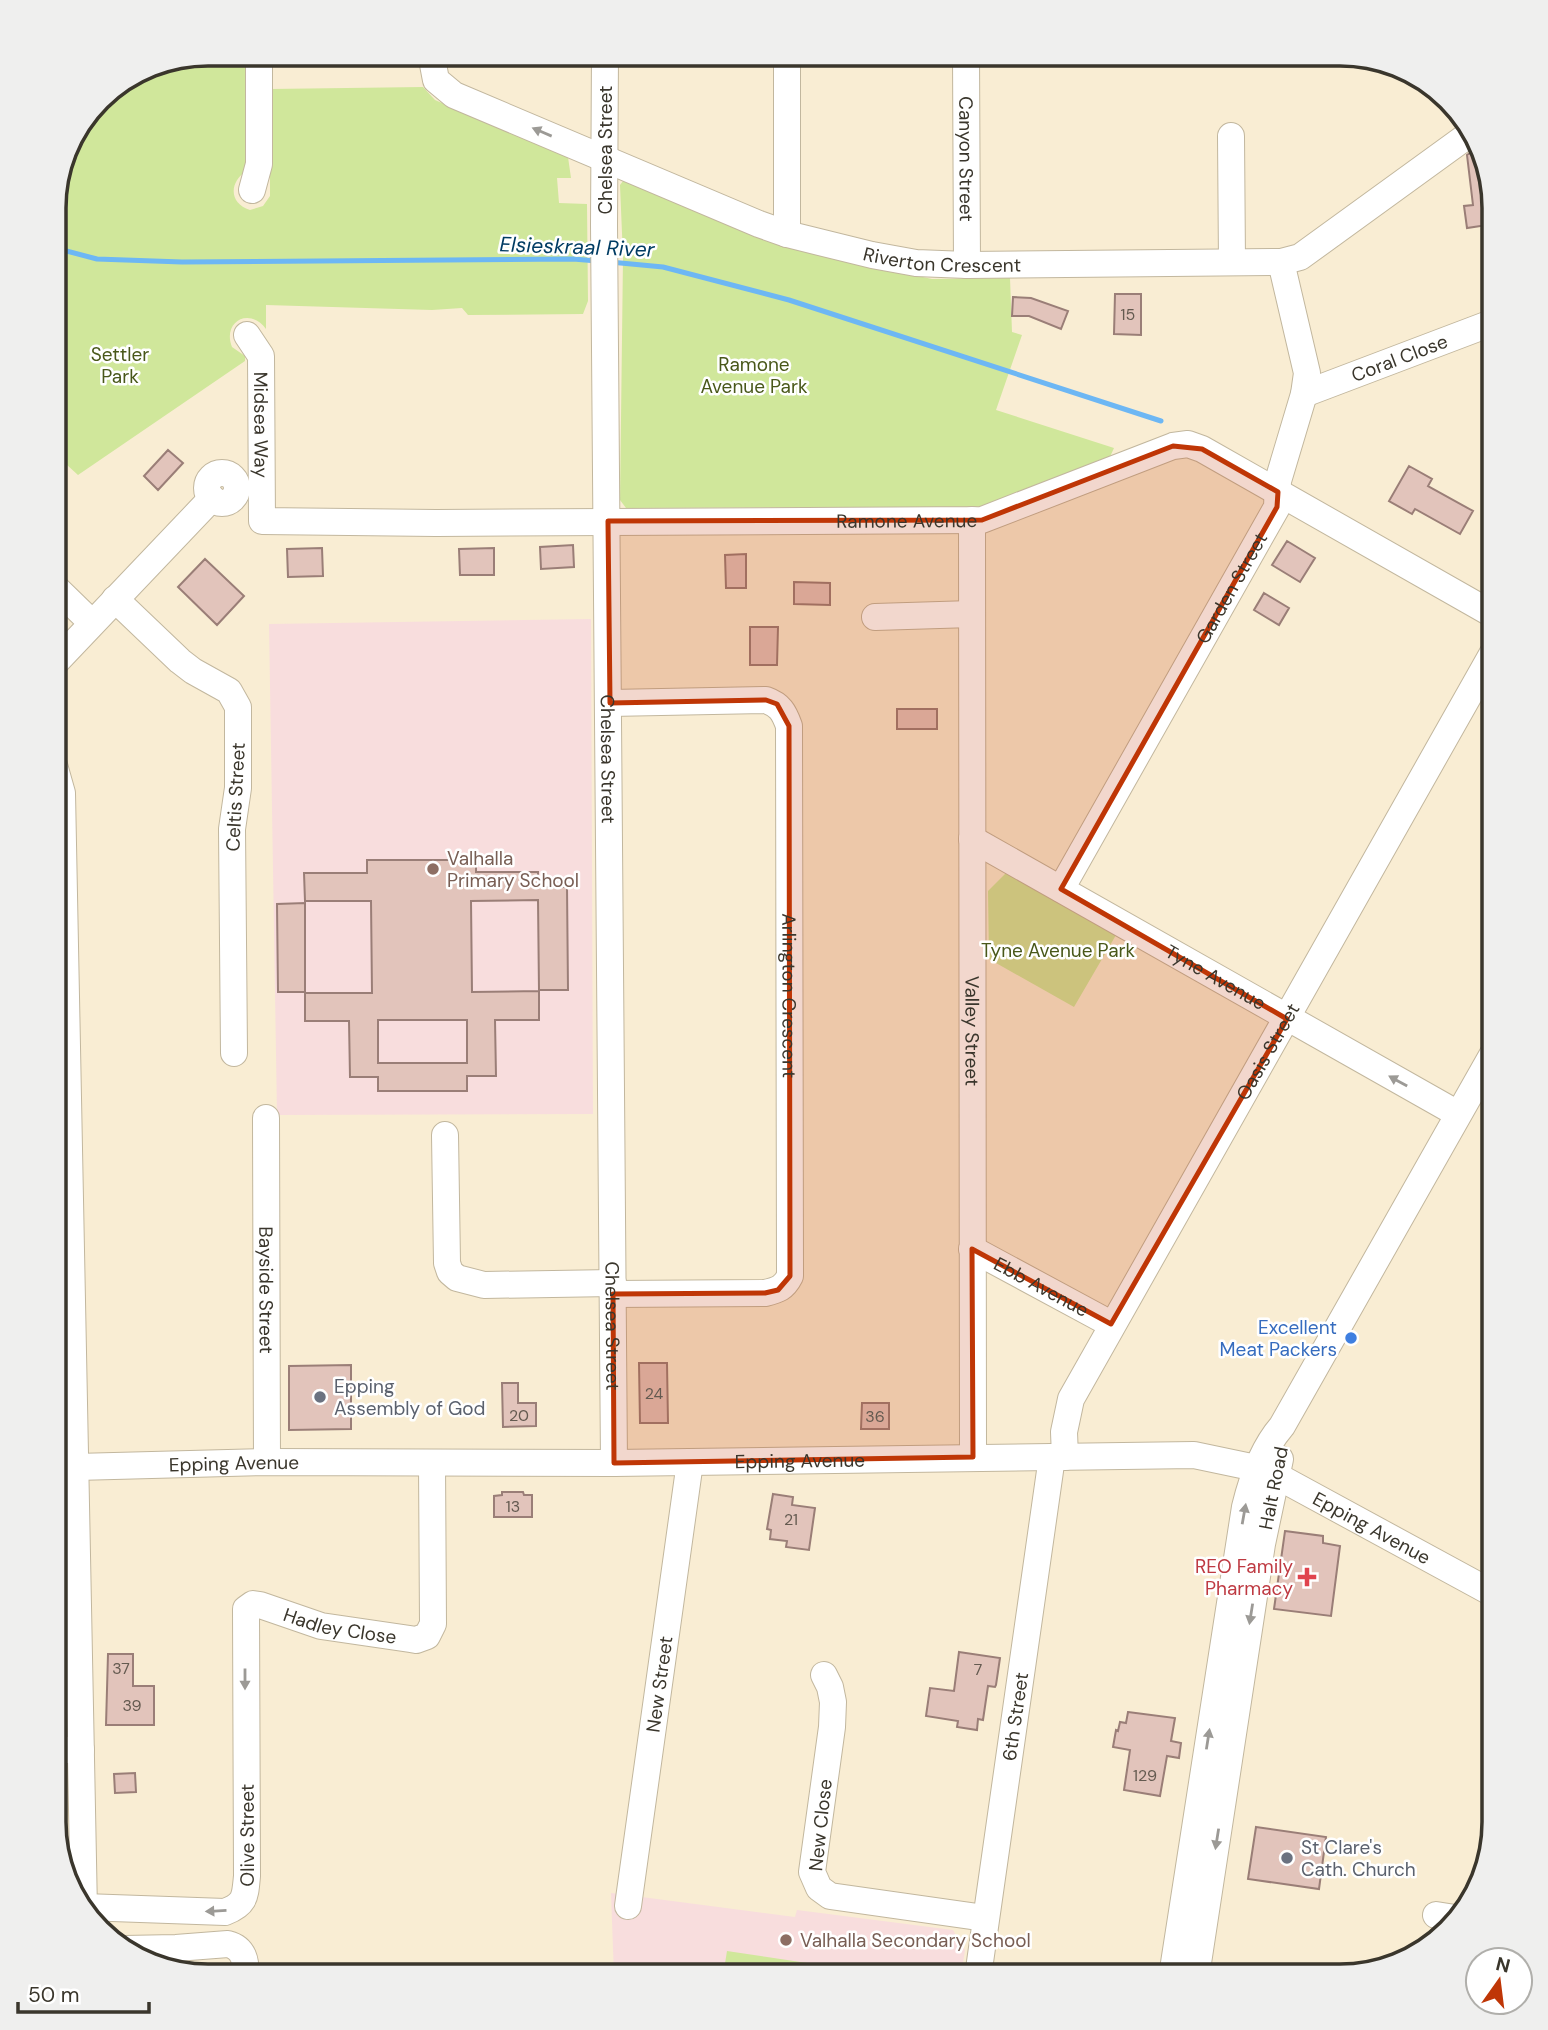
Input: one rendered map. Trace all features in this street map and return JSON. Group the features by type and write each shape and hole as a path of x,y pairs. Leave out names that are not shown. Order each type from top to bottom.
{"street":[{"path":"252,190 259,164 259,67"},
{"name":"Riverton Crescent","path":"434,67 436,80 454,95 760,224 787,234 916,263 967,265 1281,262 1300,257 1463,139"},
{"name":"Chelsea Street","path":"605,67 614,1463"},
{"path":"787,67 787,234"},
{"name":"Canyon Street","path":"966,67 967,265"},
{"path":"1231,136 1232,262"},
{"name":"Garden Street","path":"1061,889 1277,507 1278,481 1304,394 1307,373 1281,262"},
{"name":"Coral Close","path":"1304,394 1482,327"},
{"name":"Midsea Way","path":"247,335 261,356 262,521"},
{"name":"Ramone Avenue","path":"262,521 436,523 982,520 1180,444 1195,446 1482,608"},
{"path":"67,650 212,498"},
{"name":"Valley Street","path":"972,520 973,1457"},
{"path":"67,598 92,623"},
{"name":"Celtis Street","path":"115,599 180,661 229,691 238,707 238,788 232,829 234,1053"},
{"path":"875,617 972,614"},
{"name":"Oasis Street","path":"1058,1457 1071,1399 1111,1324 1482,672"},
{"name":"Arlington Crescent","path":"610,703 766,700 778,704 789,726 790,1276 786,1285 765,1293 613,1289"},
{"name":"Tyne Avenue","path":"972,839 1458,1114"},
{"name":"Halt Road","path":"1198,1964 1262,1544 1270,1440 1282,1426 1482,1073"},
{"name":"Bayside Street","path":"266,1118 267,1462"},
{"path":"444,1135 447,1263 450,1272 457,1279 484,1285 613,1289"},
{"name":"Ebb Avenue","path":"972,1249 1111,1324"},
{"path":"66,1378 76,1466 66,1548"},
{"name":"Epping Avenue","path":"76,1466 267,1462 614,1463 1194,1455 1267,1472 1482,1588"},
{"name":"6th Street","path":"979,1964 1058,1457"},
{"name":"New Street","path":"628,1906 690,1462"},
{"name":"Hadley Close","path":"248,1607 253,1604 260,1605 321,1626 416,1640 427,1636 433,1624 432,1463"},
{"name":"Halt Road","path":"1174,1964 1243,1518 1267,1472"},
{"path":"66,1572 81,1750 84,1890"},
{"name":"Olive Street","path":"97,1909 225,1912 237,1908 243,1901 247,1875 245,1611 248,1607"},
{"name":"New Close","path":"824,1675 833,1702 812,1872 819,1888 830,1896 985,1918"},
{"path":"66,1750 81,1750"},
{"path":"145,1949 228,1944 243,1954 246,1964"}],"highlighted area":[{"path":"1173,446 1202,449 1278,492 1277,507 1061,889 1287,1019 1111,1324 972,1249 973,1457 614,1463 613,1294 765,1293 778,1290 790,1276 789,726 777,704 766,700 610,703 608,521 982,520"}],"shaded area":[{"name":"Valhalla Primary School","path":"591,619 593,1114 277,1115 269,624"},
{"name":"Valhalla Secondary School","path":"611,1893 795,1917 797,1910 953,1930 965,1950 963,1964 614,1964"}],"green space":[{"name":"Settler Park","path":"249,67 246,171 237,181 234,192 238,203 250,210 263,206 270,196 270,89 423,87 435,100 568,157 571,178 557,178 559,203 587,204 588,301 583,314 468,315 462,308 432,310 266,305 266,329 259,322 245,318 234,324 231,330 232,347 245,356 245,361 78,475 67,465 68,190 77,154 90,129 129,90 154,77 180,69"},
{"name":"Ramone Avenue Park","path":"623,181 794,249 932,279 1010,278 1012,332 1022,335 996,410 1114,448 1109,459 979,507 626,508 620,500 623,257 620,185"},
{"name":"Tyne Avenue Park","path":"1006,873 1116,935 1074,1007 989,959 988,891"},
{"path":"66,1619 69,1730 66,1734"},
{"path":"727,1951 814,1964 725,1964"}],"building":[{"path":"1470,153 1477,171 1482,226 1467,228 1464,206 1473,205 1467,155"},
{"path":"1115,294 1141,294 1141,335 1114,334"},
{"path":"1013,297 1031,298 1068,311 1061,329 1029,316 1012,316"},
{"path":"168,450 183,463 158,490 144,476"},
{"path":"1409,466 1432,479 1428,486 1473,511 1460,534 1415,509 1412,514 1389,501"},
{"path":"1287,541 1315,558 1300,582 1272,565"},
{"path":"573,545 574,567 541,569 540,547"},
{"path":"322,548 323,576 288,577 287,549"},
{"path":"494,548 494,575 460,575 459,549"},
{"path":"746,554 746,588 726,588 725,555"},
{"path":"205,559 244,596 217,625 178,587"},
{"path":"794,582 830,583 830,605 794,604"},
{"path":"1264,593 1289,608 1279,625 1254,610"},
{"path":"750,627 778,627 777,665 750,665"},
{"path":"897,709 937,709 937,729 897,729"},
{"path":"367,860 476,860 476,872 538,872 538,887 567,887 568,990 539,990 538,900 471,901 472,992 539,991 539,1020 495,1020 496,1076 467,1076 467,1091 378,1091 378,1077 350,1077 349,1021 305,1021 305,993 372,993 371,901 305,901 304,873 367,873","holes":["378,1020 467,1020 467,1063 378,1063"]},
{"path":"305,903 305,992 278,992 277,904"},
{"path":"639,1363 667,1363 668,1423 640,1423"},
{"name":"Epping Assembly of God","path":"351,1365 351,1429 289,1430 289,1366"},
{"path":"502,1383 518,1383 518,1403 536,1403 536,1426 503,1427"},
{"path":"862,1403 889,1403 889,1429 861,1429"},
{"path":"502,1492 532,1495 532,1517 494,1517 494,1496 502,1495"},
{"path":"773,1494 793,1497 792,1505 815,1508 809,1550 786,1547 787,1541 770,1539 771,1530 767,1529"},
{"name":"REO Family Pharmacy","path":"1285,1531 1323,1536 1323,1543 1340,1546 1331,1616 1274,1609"},
{"path":"959,1652 1000,1658 996,1685 988,1686 983,1720 978,1719 977,1730 957,1727 958,1721 926,1716 930,1688 954,1691"},
{"path":"108,1654 133,1654 133,1686 154,1686 154,1725 106,1725"},
{"path":"1128,1712 1175,1718 1171,1741 1181,1743 1179,1758 1167,1756 1160,1796 1124,1790 1130,1750 1113,1747 1116,1730 1118,1731 1120,1722 1126,1723"},
{"path":"135,1773 136,1792 115,1793 114,1774"},
{"name":"St Clare's Cath. Church","path":"1256,1827 1326,1837 1319,1889 1248,1879"}],"waterway":[{"name":"Elsieskraal River","path":"67,251 97,259 182,262 597,261"},
{"name":"Elsieskraal River","path":"610,262 663,267 789,300 1161,421"}],"place":[{"name":"Valhalla Primary School","path":"433,869"},
{"name":"Excellent Meat Packers","path":"1351,1338"},
{"name":"Epping Assembly of God","path":"320,1397"},
{"name":"REO Family Pharmacy","path":"1307,1577"},
{"name":"St Clare's Cath. Church","path":"1287,1858"},
{"name":"Valhalla Secondary School","path":"786,1940"}]}
